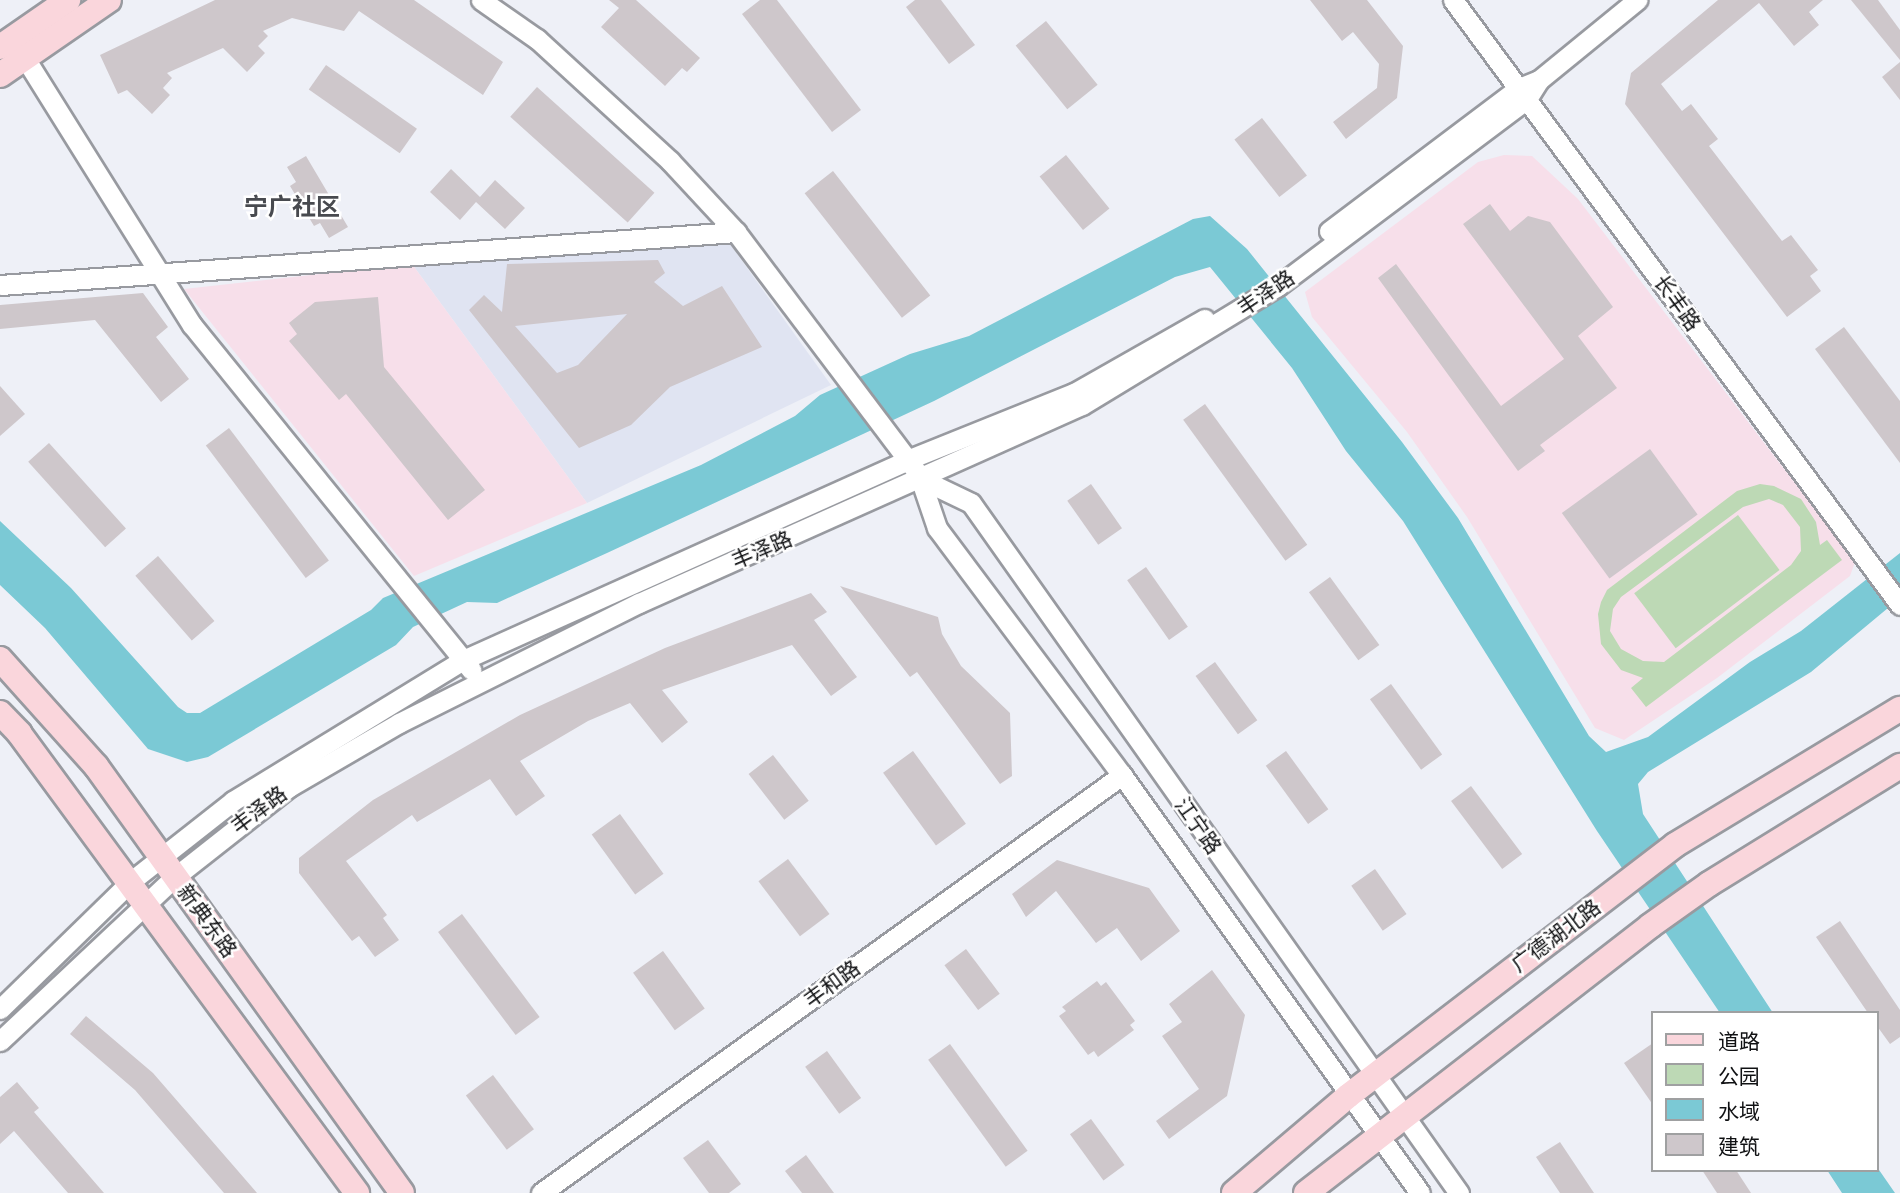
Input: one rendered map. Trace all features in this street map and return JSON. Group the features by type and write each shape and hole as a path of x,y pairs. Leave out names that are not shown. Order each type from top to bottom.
{"main road":[{"path":"0,47 68,0"},
{"path":"0,75 109,0"},
{"name":"新典东路","path":"0,659 96,766 402,1193"},
{"name":"广德湖北路","path":"1234,1193 1373,1076 1675,845 1900,709"},
{"name":"新典东路","path":"0,713 130,882 357,1193"},
{"path":"1306,1193 1402,1115 1650,926 1709,884 1900,766"}],"street":[{"path":"481,0 537,39 670,162 736,232 916,472"},
{"name":"长丰路","path":"1453,0 1900,605"},
{"name":"丰泽路","path":"0,1041 146,904 169,866 245,794 463,660 1082,405 1206,332 1523,93 1637,0"},
{"path":"25,58 192,325 480,681"},
{"path":"0,285 736,232"},
{"name":"丰泽路","path":"0,1009 130,882 169,866 289,787 480,681 916,472 1074,393 1224,306 1273,282"},
{"name":"江宁路","path":"916,472 937,528 1122,775 1348,1096 1420,1193"},
{"name":"江宁路","path":"916,472 971,503 1458,1193"},
{"name":"丰和路","path":"541,1193 1122,775"}],"shaded area":[{"path":"1504,155 1532,156 1578,199 1855,562 1850,576 1717,678 1624,740 1595,728 1467,517 1407,432 1312,317 1305,292 1478,162"},
{"path":"730,244 831,385 587,503 412,264"},
{"path":"412,264 587,503 414,576 184,289"}],"green space":[{"path":"1760,484 1774,486 1801,499 1816,522 1820,545 1827,540 1842,560 1646,707 1631,688 1643,678 1621,670 1601,644 1598,614 1601,602 1607,590 1737,491","holes":["1769,499 1783,505 1800,527 1801,551 1791,565 1664,662 1643,661 1621,649 1610,631 1613,609 1621,597 1743,507"]},
{"path":"1738,515 1780,570 1676,648 1634,593"}],"water":[{"path":"1210,216 1247,249 1402,442 1458,518 1589,736 1606,752 1648,737 1750,662 1801,631 1900,553 1900,598 1811,672 1648,772 1638,784 1643,814 1772,1011 1719,1011 1597,831 1403,521 1346,451 1292,368 1210,267 1175,277 934,401 497,603 467,602 413,627 396,645 208,757 187,762 148,749 45,628 0,585 0,521 71,588 178,707 187,713 200,713 371,610 383,598 701,465 795,416 820,395 910,354 969,336 1193,219"},
{"path":"1879,1170 1895,1193 1842,1193 1828,1172 1879,1172"}],"building":[{"path":"215,0 414,0 503,62 483,95 359,11 344,31 292,18 263,31 268,36 258,46 265,53 247,72 223,48 167,73 172,78 163,88 170,95 152,114 127,90 118,94 100,55"},
{"path":"609,0 636,0 700,58 687,72 682,68 665,86 601,27 619,8"},
{"path":"760,0 777,0 861,110 832,132 742,14"},
{"path":"915,0 941,0 975,45 949,64 906,7"},
{"path":"1310,0 1367,0 1403,46 1397,98 1346,139 1333,122 1377,88 1379,64 1353,32 1342,41"},
{"path":"1718,0 1823,0 1809,12 1819,25 1794,46 1759,3 1661,84 1682,111 1691,104 1718,139 1709,146 1782,241 1791,235 1818,270 1810,276 1821,291 1787,317 1625,104 1631,73"},
{"path":"1851,0 1878,0 1900,30 1900,60"},
{"path":"1046,21 1098,85 1067,109 1016,46"},
{"path":"1900,62 1900,100 1882,77"},
{"path":"326,65 417,129 400,153 309,90"},
{"path":"537,87 654,193 628,222 510,117"},
{"path":"1262,118 1307,176 1279,197 1234,140"},
{"path":"1066,155 1109,209 1083,230 1040,176"},
{"path":"306,156 348,227 329,238 320,223 314,226 290,186 296,182 287,167"},
{"path":"451,169 480,197 495,180 525,208 505,229 476,202 460,220 430,192"},
{"path":"833,171 930,296 902,318 805,193"},
{"path":"1490,204 1510,231 1528,216 1550,222 1613,307 1578,336 1617,388 1540,445 1545,451 1518,471 1378,278 1396,264 1501,406 1564,359 1463,224"},
{"path":"658,260 665,273 654,282 683,306 722,286 762,347 670,387 631,425 579,448 469,310 484,295 502,312 507,264","holes":["627,314 578,365 557,373 515,326"]},
{"path":"143,293 168,327 156,337 189,379 161,402 95,320 0,329 0,305"},
{"path":"378,297 384,367 485,490 448,520 346,394 339,400 289,341 297,334 289,323 315,302"},
{"path":"1844,327 1900,401 1900,463 1815,349"},
{"path":"0,386 25,414 0,436"},
{"path":"1205,404 1307,545 1285,561 1183,420"},
{"path":"229,428 329,561 306,578 206,445"},
{"path":"49,443 126,528 105,547 28,462"},
{"path":"1650,449 1698,515 1609,579 1562,513"},
{"path":"1091,484 1122,528 1098,545 1067,501"},
{"path":"158,556 214,621 192,641 135,576"},
{"path":"1146,567 1188,627 1169,640 1127,580"},
{"path":"1330,577 1379,645 1358,660 1309,592"},
{"path":"840,586 938,617 942,634 961,666 1010,713 1012,776 1000,784 917,672 910,677"},
{"path":"811,593 827,612 814,620 857,677 831,696 792,645 662,690 688,722 662,743 630,703 588,721 520,761 545,796 516,816 490,779 417,822 412,815 346,861 387,915 383,918 399,940 375,957 359,936 352,941 299,873 299,858 373,800 520,715 665,648"},
{"path":"1215,662 1257,720 1238,734 1196,676"},
{"path":"1391,684 1442,754 1421,770 1370,699"},
{"path":"913,751 966,824 936,846 883,773"},
{"path":"1286,751 1328,809 1308,824 1266,766"},
{"path":"773,755 809,801 784,820 749,774"},
{"path":"1471,786 1522,854 1502,869 1451,801"},
{"path":"620,814 663,874 635,894 592,835"},
{"path":"788,859 830,914 800,936 758,881"},
{"path":"1057,860 1149,888 1180,931 1141,961 1117,928 1096,943 1056,891 1026,917 1012,894"},
{"path":"1375,869 1407,914 1383,931 1351,886"},
{"path":"462,914 540,1017 516,1035 438,932"},
{"path":"1840,921 1900,1010 1900,1037 1890,1044 1879,1029 1879,1011 1867,1011 1816,937"},
{"path":"966,949 1000,994 978,1010 944,965"},
{"path":"663,951 705,1008 675,1030 633,973"},
{"path":"1212,970 1245,1015 1227,1096 1169,1139 1156,1121 1199,1089 1162,1036 1182,1022 1169,1004"},
{"path":"1097,981 1101,986 1106,982 1135,1021 1130,1025 1134,1030 1098,1057 1094,1051 1088,1055 1059,1016 1066,1011 1062,1007"},
{"path":"86,1016 153,1073 257,1193 224,1193 135,1090 70,1034"},
{"path":"950,1044 1028,1151 1006,1167 928,1060"},
{"path":"1652,1044 1652,1104 1624,1063"},
{"path":"827,1051 861,1098 839,1114 805,1067"},
{"path":"493,1075 534,1129 507,1150 466,1095"},
{"path":"17,1082 39,1108 34,1112 104,1193 68,1193 14,1131 0,1144 0,1097"},
{"path":"1091,1119 1125,1165 1103,1180 1070,1134"},
{"path":"708,1140 741,1184 729,1193 709,1193 683,1158"},
{"path":"1560,1142 1594,1193 1560,1193 1536,1157"},
{"path":"806,1155 834,1193 802,1193 785,1171"},
{"path":"1703,1172 1737,1172 1751,1193 1717,1193"}],"district":[{"name":"宁广社区","path":"292,207"}]}
